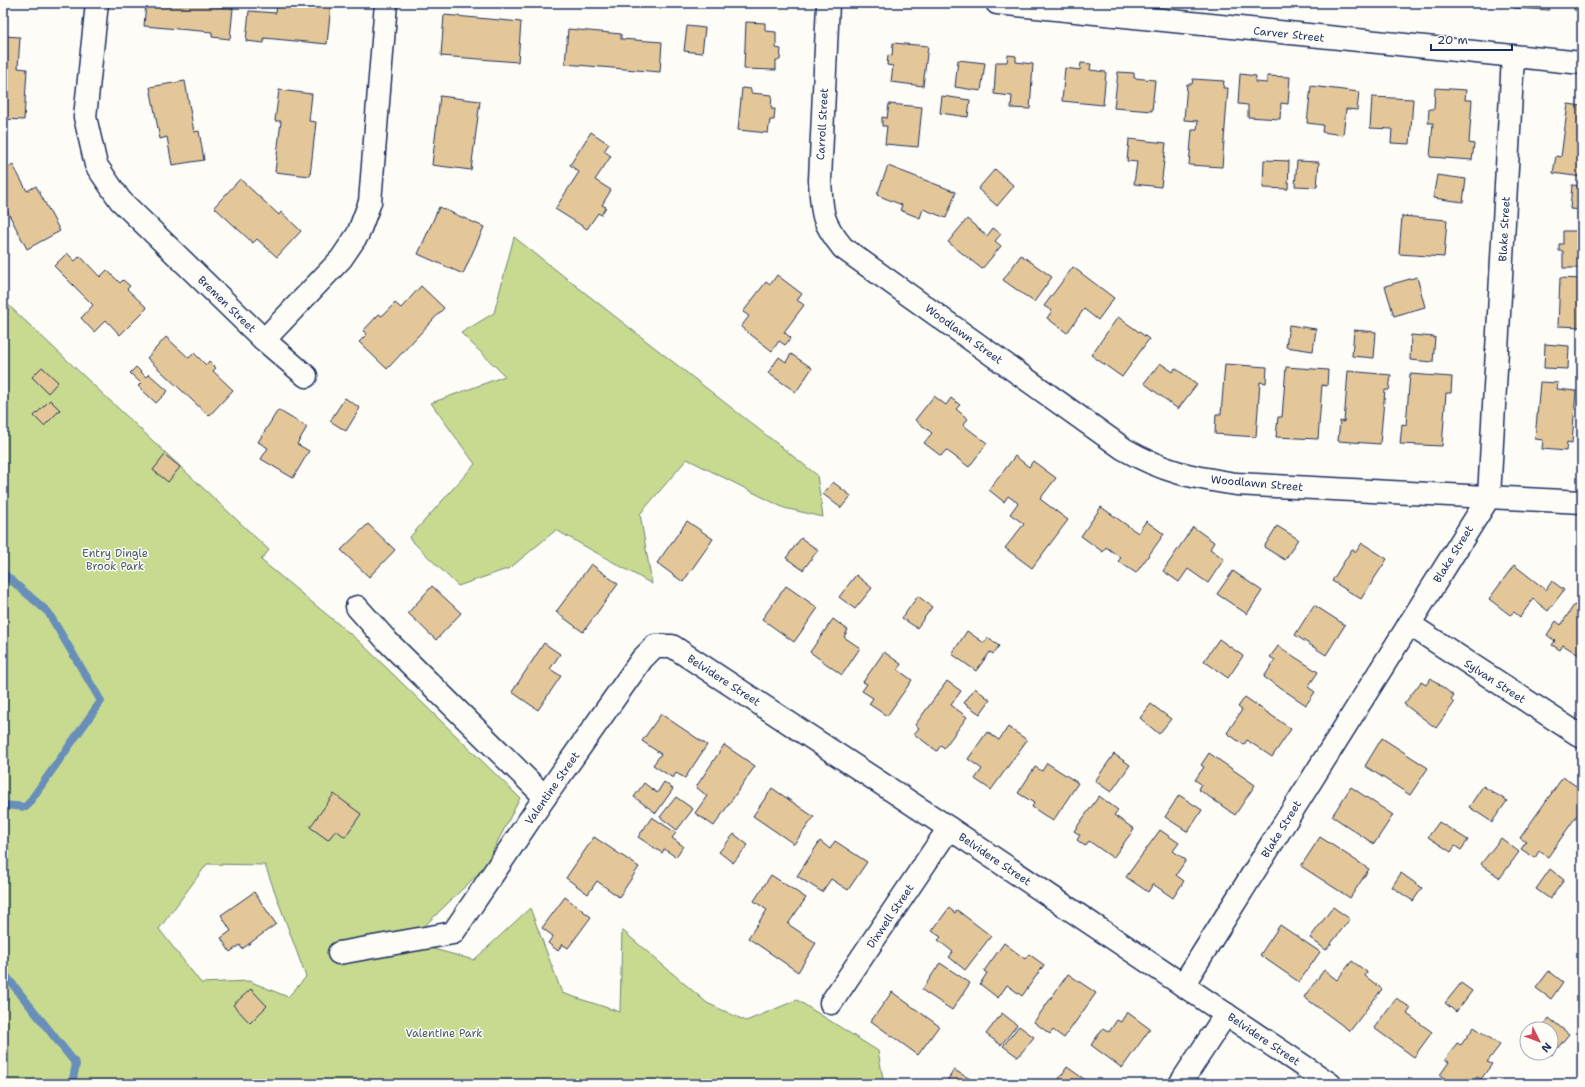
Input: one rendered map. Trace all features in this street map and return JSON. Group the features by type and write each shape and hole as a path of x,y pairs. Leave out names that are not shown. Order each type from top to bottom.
{"street":[{"name":"Bremen Street","path":"97,3 86,117 96,165 120,200 264,340 341,259 358,234 370,202 386,3"},
{"name":"Carroll Street","path":"828,3 820,180 822,209 825,223 838,241"},
{"name":"Carver Street","path":"996,3 1582,63"},
{"name":"Blake Street","path":"1183,985 1490,497 1513,57"},
{"name":"Woodlawn Street","path":"838,241 843,248 1094,427 1124,448 1157,466 1187,476 1236,484 1582,502"},
{"path":"264,340 306,376"},
{"path":"357,606 388,642 545,797"},
{"name":"Sylvan Street","path":"1409,624 1582,737"},
{"name":"Valentine Street","path":"339,953 453,933 545,797 642,659 655,646"},
{"name":"Belvidere Street","path":"655,646 672,646 949,828 1330,1084"},
{"name":"Dixwell Street","path":"831,1003 949,828"},
{"path":"1180,1084 1226,1014"}],"green space":[{"path":"514,237 817,475 823,517 784,508 687,459 640,514 652,584 556,530 510,568 458,586 409,538 475,464 431,403 505,376 461,333 494,313"},
{"path":"3,300 269,550 261,560 360,642 520,798 484,868 408,942 474,960 530,908 562,993 620,1012 622,930 707,1003 746,1021 797,1000 878,1051 884,1084 3,1084","holes":["207,864 265,865 306,977 288,997 249,981 201,983 159,929"]}],"building":[{"path":"146,3 203,3 203,5 233,8 230,39 212,37 212,32 144,26"},
{"path":"277,3 331,5 327,44 264,38 264,43 246,41 249,11 276,13"},
{"path":"1515,3 1549,3 1549,10 1514,8"},
{"path":"1575,3 1582,3 1582,11 1574,10"},
{"path":"444,15 521,22 518,62 441,56"},
{"path":"746,22 765,23 765,31 776,32 776,48 781,49 780,60 776,60 776,70 744,69"},
{"path":"687,26 705,28 702,53 684,51"},
{"path":"568,29 621,34 621,39 662,42 660,72 565,64"},
{"path":"3,36 20,37 18,68 27,69 24,120 3,119"},
{"path":"893,43 928,46 923,86 891,82 893,66 887,65 888,55 892,56"},
{"path":"1008,55 1016,56 1016,62 1033,64 1030,109 1011,108 1012,96 994,94 996,62 1007,62"},
{"path":"958,60 985,63 981,91 955,87"},
{"path":"1081,63 1091,64 1090,70 1106,72 1103,105 1062,101 1065,68 1080,70"},
{"path":"1118,72 1134,73 1134,78 1155,80 1152,111 1114,108"},
{"path":"1240,74 1256,76 1255,82 1267,83 1267,76 1290,77 1288,104 1281,103 1280,119 1248,117 1248,105 1238,104"},
{"path":"1193,79 1224,81 1223,88 1228,88 1222,167 1189,165 1192,130 1197,130 1198,121 1184,120 1187,84 1192,84"},
{"path":"185,81 194,132 199,131 204,160 172,165 167,137 160,139 150,87"},
{"path":"1311,86 1359,92 1357,110 1346,109 1343,135 1322,132 1323,125 1307,123"},
{"path":"742,88 751,89 751,93 772,95 771,109 775,109 774,120 770,120 768,133 738,130"},
{"path":"1435,88 1466,90 1465,100 1472,100 1469,143 1474,144 1472,160 1430,157 1433,123 1428,123 1429,109 1434,109"},
{"path":"279,90 312,94 309,121 316,122 310,176 275,172 281,121 275,121"},
{"path":"440,96 480,101 471,170 432,165"},
{"path":"942,96 970,100 968,117 940,113"},
{"path":"1372,97 1413,99 1410,144 1391,143 1392,129 1370,128"},
{"path":"889,104 922,107 918,147 885,144 887,126 882,126 882,117 887,118"},
{"path":"1568,104 1582,106 1582,177 1553,173 1556,156 1561,157"},
{"path":"591,132 609,144 604,151 611,156 595,180 611,190 602,205 606,207 601,215 598,213 587,229 555,209 579,172 570,165"},
{"path":"1129,139 1166,143 1161,187 1134,184 1137,162 1127,161"},
{"path":"1264,160 1289,161 1288,189 1263,188"},
{"path":"1297,161 1319,162 1317,187 1295,186"},
{"path":"13,165 27,191 36,186 60,231 27,249 3,203 3,170"},
{"path":"888,166 956,192 946,218 923,209 920,218 900,210 902,205 877,195"},
{"path":"995,169 1014,186 997,206 978,189"},
{"path":"1437,175 1466,179 1463,202 1433,198"},
{"path":"240,179 279,215 281,212 301,231 277,257 257,239 253,243 214,207"},
{"path":"1572,185 1582,186 1582,210 1570,209"},
{"path":"439,207 484,227 463,274 418,254"},
{"path":"1402,216 1447,220 1444,257 1399,254"},
{"path":"967,219 987,236 993,228 1001,234 995,241 1001,246 982,269 948,242"},
{"path":"1563,231 1582,231 1582,268 1563,268 1563,251 1559,251 1559,244 1563,244"},
{"path":"67,253 75,261 80,256 100,277 107,270 120,283 123,280 130,286 127,289 147,308 120,335 106,320 94,332 81,318 93,305 54,266"},
{"path":"1021,255 1052,277 1034,302 1003,280"},
{"path":"1073,267 1114,298 1098,320 1084,309 1067,333 1047,318 1052,311 1044,306"},
{"path":"777,275 802,294 797,300 804,305 784,332 791,338 785,345 779,341 772,351 741,327 749,316 743,312 766,282 770,285"},
{"path":"1417,277 1425,307 1394,316 1385,286"},
{"path":"1560,278 1582,279 1582,327 1558,326"},
{"path":"421,286 444,308 387,369 359,342 367,334 363,331 379,314 382,316 395,303 401,308"},
{"path":"1118,317 1149,339 1122,377 1091,355"},
{"path":"1289,325 1316,329 1313,351 1286,347"},
{"path":"1354,330 1376,332 1374,358 1352,356"},
{"path":"1411,335 1435,337 1433,362 1410,360"},
{"path":"166,337 189,358 194,353 206,365 209,361 216,368 213,371 233,390 209,416 147,358"},
{"path":"1545,344 1569,346 1568,369 1544,368"},
{"path":"791,354 812,368 796,392 768,373 779,357 786,362"},
{"path":"1160,363 1173,372 1175,368 1197,384 1178,409 1144,383"},
{"path":"1225,364 1267,367 1266,383 1260,382 1256,437 1215,434 1216,414 1221,414"},
{"path":"42,367 58,382 48,393 32,377"},
{"path":"136,367 146,377 149,374 168,391 156,403 138,386 141,383 130,373"},
{"path":"1286,367 1328,370 1327,386 1322,385 1318,439 1276,437 1278,417 1282,417"},
{"path":"1348,371 1391,375 1389,390 1385,390 1380,444 1338,441 1340,421 1344,422"},
{"path":"1410,374 1452,377 1451,393 1446,393 1442,446 1400,444 1402,424 1406,425"},
{"path":"1540,382 1558,383 1557,389 1576,391 1572,443 1567,442 1566,451 1542,449 1543,440 1535,439"},
{"path":"934,396 946,405 951,398 960,405 956,409 968,419 963,425 987,443 969,467 946,450 941,456 924,443 932,433 915,420"},
{"path":"345,398 360,408 346,431 330,421"},
{"path":"50,400 60,410 44,426 34,416"},
{"path":"278,410 307,427 297,444 309,451 293,478 261,459 268,448 258,442"},
{"path":"165,455 180,467 168,482 153,470"},
{"path":"1015,456 1029,467 1033,461 1056,478 1040,499 1068,520 1032,568 1005,548 1024,524 1010,514 1018,503 1008,496 1004,502 989,490"},
{"path":"833,482 851,496 841,508 823,494"},
{"path":"1101,507 1138,533 1146,521 1164,534 1136,573 1118,561 1121,558 1106,547 1103,552 1081,536"},
{"path":"687,521 713,539 683,582 657,563"},
{"path":"368,524 395,550 369,577 341,550"},
{"path":"1277,526 1298,539 1285,560 1264,547"},
{"path":"1193,527 1214,542 1210,549 1224,559 1208,583 1188,569 1179,582 1163,571"},
{"path":"801,538 818,550 803,570 786,558"},
{"path":"1362,543 1387,559 1361,599 1332,581 1352,549 1356,552"},
{"path":"591,564 618,584 583,632 556,612"},
{"path":"1514,565 1546,590 1552,581 1564,590 1548,611 1533,599 1520,617 1514,612 1510,615 1489,599"},
{"path":"1233,571 1262,591 1247,614 1217,594"},
{"path":"856,575 872,588 855,609 839,597"},
{"path":"432,586 461,613 436,640 408,613"},
{"path":"786,586 818,608 794,642 762,619"},
{"path":"918,596 932,607 917,628 902,618"},
{"path":"1314,605 1345,625 1326,655 1295,635"},
{"path":"1574,605 1582,610 1582,651 1579,655 1563,645 1560,650 1552,645 1555,641 1547,635 1556,621 1561,625"},
{"path":"833,619 848,630 844,637 860,648 842,675 810,652"},
{"path":"967,631 984,643 988,638 999,646 993,654 990,652 976,671 952,654"},
{"path":"1219,639 1243,656 1228,678 1204,661"},
{"path":"544,643 560,654 550,669 561,676 538,710 512,692"},
{"path":"1278,646 1318,672 1308,687 1315,692 1306,705 1264,677 1275,660 1270,657"},
{"path":"884,652 901,664 898,670 912,680 887,716 869,704 873,698 862,691 867,684 863,682"},
{"path":"1431,678 1454,696 1451,700 1454,703 1436,728 1404,704 1421,682 1426,685"},
{"path":"947,681 961,691 951,705 967,717 944,748 941,745 937,751 914,734 919,728 915,725"},
{"path":"975,688 990,700 980,714 964,703"},
{"path":"1245,697 1291,729 1272,757 1247,740 1244,745 1227,733 1242,710 1238,707"},
{"path":"1151,704 1171,719 1159,734 1140,718"},
{"path":"661,714 707,745 685,778 676,773 673,778 653,765 661,754 642,741"},
{"path":"1008,727 1027,740 991,790 975,779 982,769 968,759 987,732 999,740"},
{"path":"1382,738 1428,768 1410,795 1365,766"},
{"path":"724,745 755,766 714,826 695,813 707,796 696,787"},
{"path":"1209,753 1255,785 1235,815 1198,789 1201,784 1195,780 1204,767 1201,765"},
{"path":"1114,754 1130,765 1111,792 1095,781"},
{"path":"1047,763 1078,783 1053,821 1032,807 1034,803 1018,793 1035,767 1042,771"},
{"path":"1563,777 1582,790 1582,808 1548,857 1539,851 1535,858 1521,849 1526,842 1520,838"},
{"path":"664,782 673,789 656,813 634,797 644,783 657,793"},
{"path":"1483,786 1507,801 1492,822 1469,807"},
{"path":"1351,787 1393,815 1374,844 1332,816"},
{"path":"772,788 814,817 794,844 753,816"},
{"path":"334,794 361,814 345,837 336,830 328,840 310,827"},
{"path":"1179,795 1202,810 1188,832 1165,817"},
{"path":"1099,796 1118,810 1114,815 1134,829 1113,858 1089,841 1085,846 1077,840 1080,835 1074,831"},
{"path":"676,797 693,809 677,830 660,817"},
{"path":"652,817 676,833 672,838 683,846 676,857 664,849 662,853 638,837"},
{"path":"1439,822 1468,840 1461,850 1455,846 1451,852 1428,837"},
{"path":"1160,830 1179,843 1173,851 1186,860 1176,875 1184,881 1173,898 1153,884 1148,892 1126,877"},
{"path":"734,834 748,845 733,863 719,852"},
{"path":"594,837 639,867 619,897 597,881 588,894 566,878"},
{"path":"1320,837 1369,869 1350,898 1301,866"},
{"path":"1501,838 1519,852 1500,878 1481,864"},
{"path":"820,841 830,849 835,841 867,862 848,890 831,879 822,892 797,876"},
{"path":"1550,869 1564,880 1550,899 1536,889"},
{"path":"1401,873 1422,888 1413,901 1392,887"},
{"path":"771,875 806,898 788,924 816,943 798,972 748,938 767,910 754,901"},
{"path":"254,892 276,924 242,949 240,945 230,952 221,938 231,931 221,915"},
{"path":"565,897 591,917 568,948 562,944 558,951 548,943 553,936 542,928"},
{"path":"1333,907 1350,919 1326,950 1310,938"},
{"path":"949,908 955,913 957,910 991,936 965,970 949,957 953,952 938,940 941,937 932,931"},
{"path":"1280,925 1320,952 1299,982 1260,955"},
{"path":"1004,943 1025,959 1029,954 1044,965 1022,996 1007,985 998,998 980,984 987,973 984,971"},
{"path":"1352,961 1367,972 1365,976 1382,989 1350,1031 1304,997 1324,970 1337,980"},
{"path":"940,963 970,983 952,1010 922,990"},
{"path":"1549,971 1563,982 1551,999 1536,988"},
{"path":"1068,974 1096,993 1064,1038 1053,1030 1050,1034 1034,1022"},
{"path":"1461,983 1472,991 1456,1012 1445,1003"},
{"path":"251,989 267,1006 250,1023 233,1005"},
{"path":"892,992 939,1026 918,1055 871,1021"},
{"path":"1396,998 1411,1008 1407,1014 1432,1032 1414,1057 1374,1028"},
{"path":"1127,1012 1150,1029 1122,1068 1091,1045 1103,1028 1109,1032 1117,1020 1121,1022"},
{"path":"1002,1013 1017,1025 1001,1045 986,1034"},
{"path":"1019,1026 1034,1037 1018,1057 1003,1046"},
{"path":"1559,1026 1569,1034 1559,1046"},
{"path":"1474,1027 1500,1045 1487,1062 1492,1064 1481,1079 1477,1077 1472,1084 1453,1084 1440,1075 1449,1062 1445,1060 1457,1043 1461,1045"},
{"path":"1067,1067 1091,1084 1060,1084 1057,1082"},
{"path":"954,1070 976,1082 975,1084 945,1084"}],"waterway":[{"path":"3,573 48,612 101,701 26,807 3,805"},
{"path":"3,972 76,1064 72,1084"}],"park label":[{"name":"Entry Dingle Brook Park","path":"115,559"},
{"name":"Valentine Park","path":"444,1033"}]}
